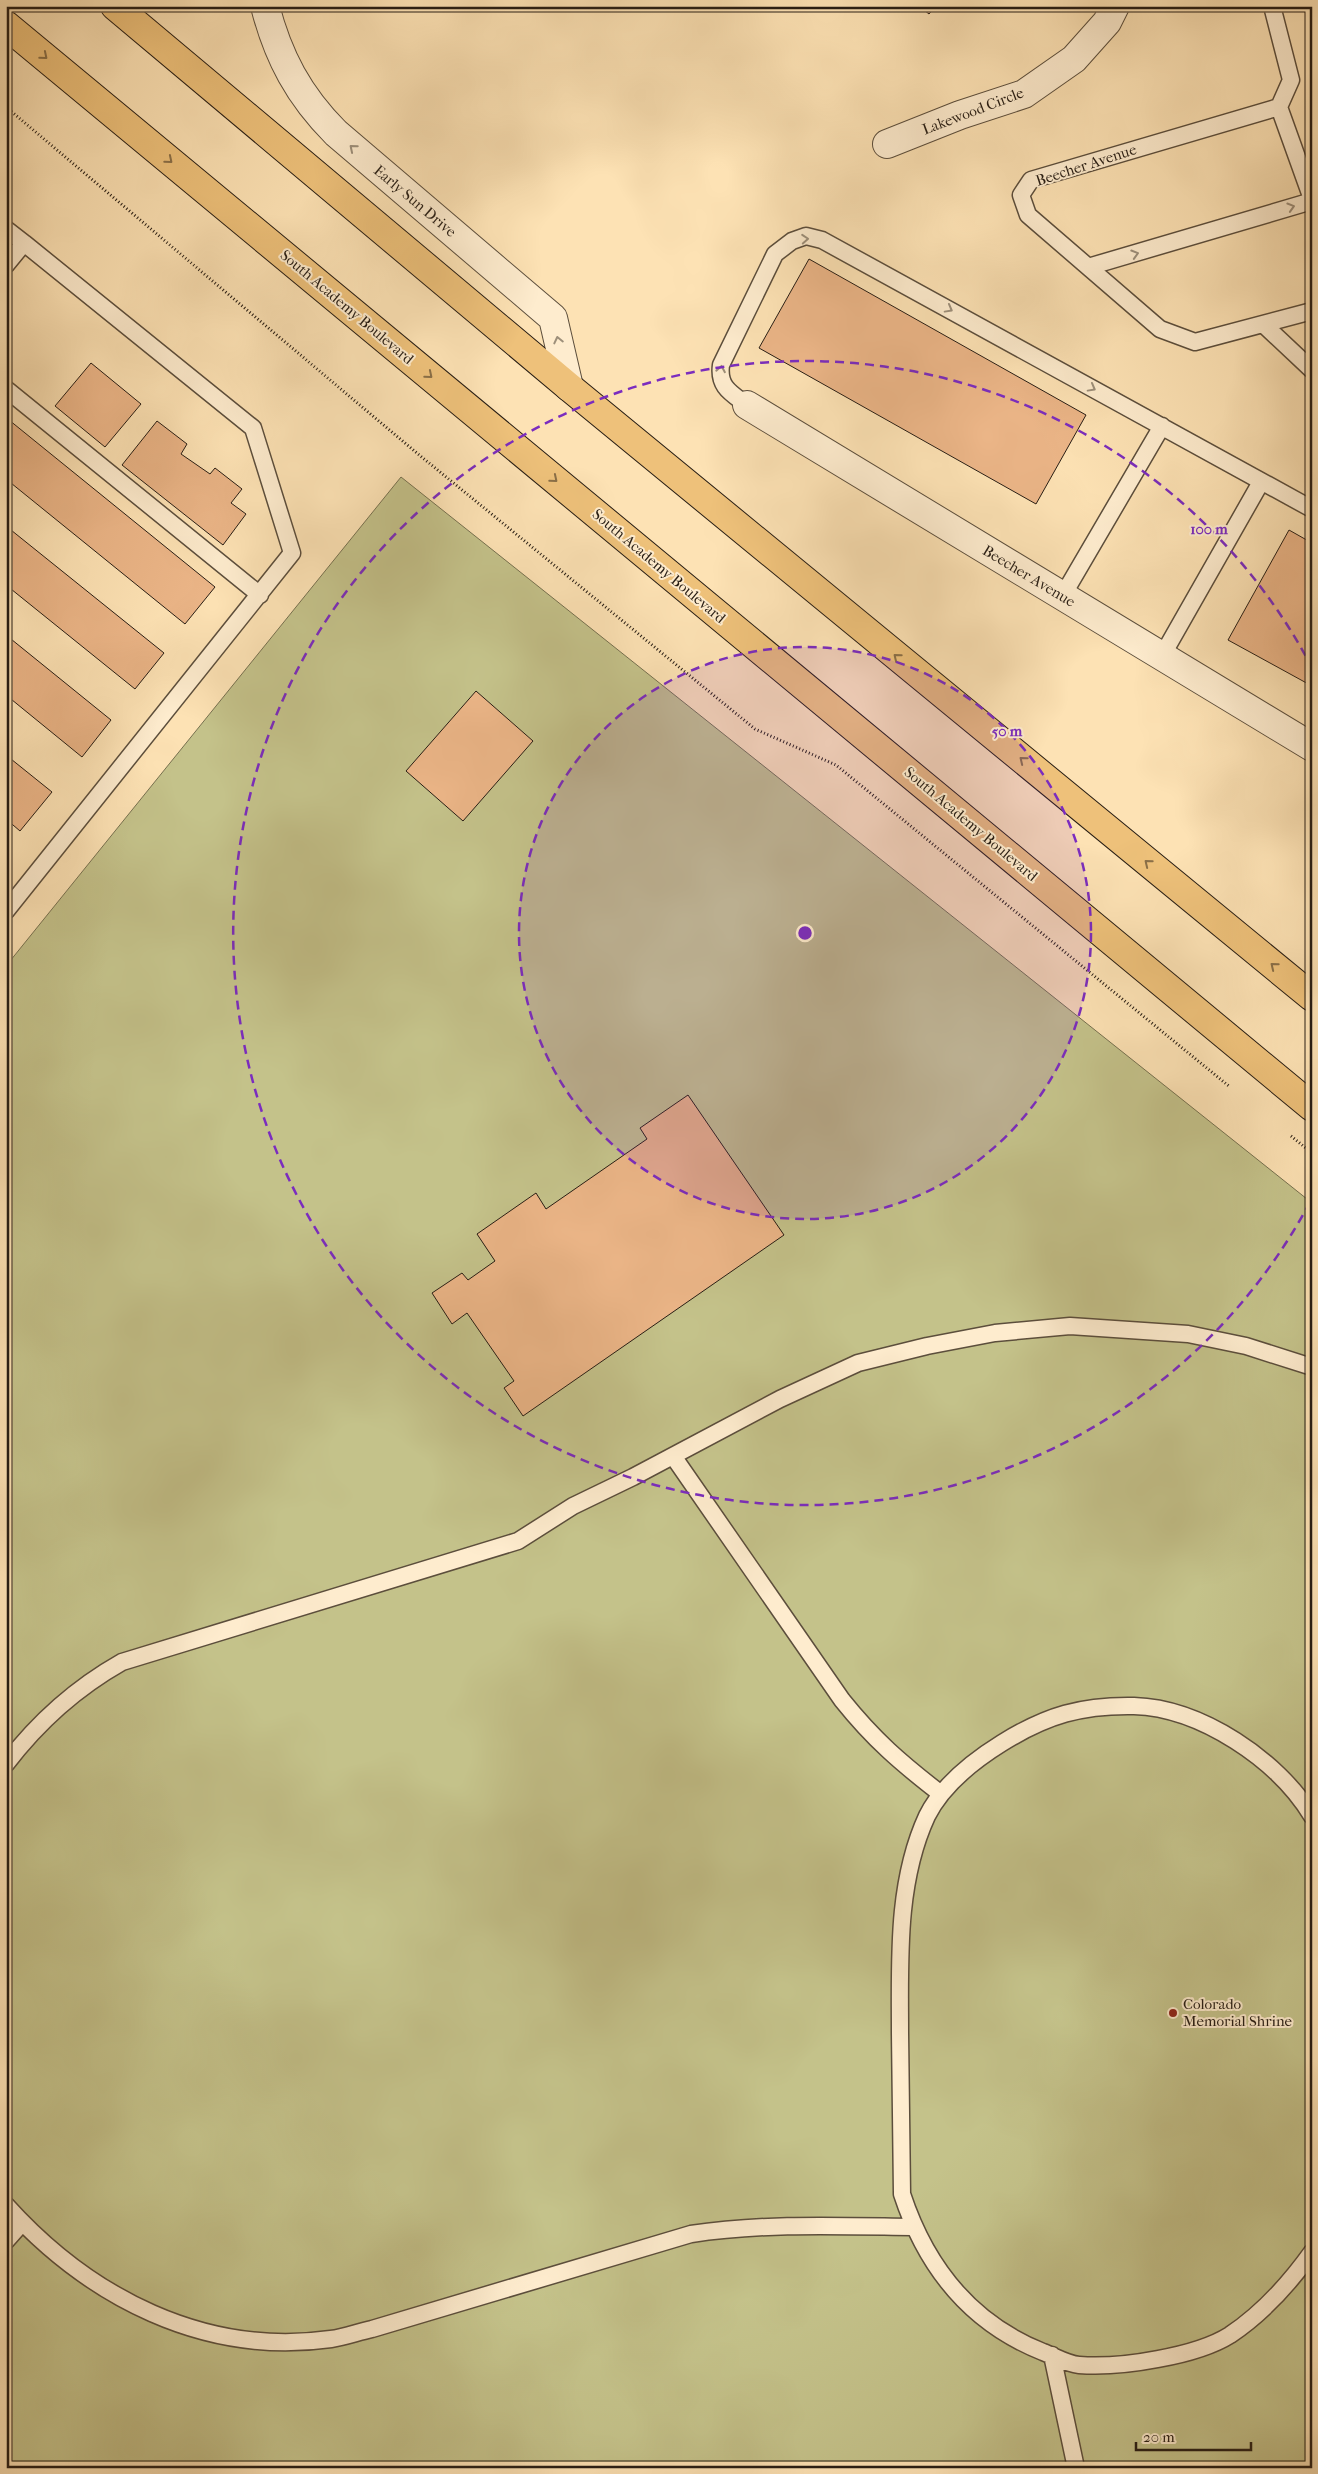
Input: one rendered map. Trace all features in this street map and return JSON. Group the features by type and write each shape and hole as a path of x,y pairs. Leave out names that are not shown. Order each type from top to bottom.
{"highway":[{"path":"115,6 569,387 1312,997"},
{"name":"South Academy Boulevard","path":"6,25 1312,1107"}],"street":[{"name":"Early Sun Drive","path":"265,6 273,38 290,73 312,110 336,133 553,318 569,387"},
{"name":"Lakewood Circle","path":"887,144 960,115 1024,94 1074,59 1108,22 1115,6"},
{"name":"Beecher Avenue","path":"747,405 1312,747"}],"lane":[{"path":"1088,267 1312,200 1279,108 1291,80 1272,6"},
{"name":"Beecher Avenue","path":"1279,108 1031,180 1021,196 1028,215 1160,329 1195,342 1312,311"},
{"path":"6,229 252,428 292,553 6,911"},
{"path":"747,405 722,386 719,376 721,364 776,254 792,240 806,236 822,240 1312,509"},
{"path":"6,265 24,243"},
{"path":"1263,324 1312,370"},
{"path":"6,389 260,595"},
{"path":"1062,596 1162,426"},
{"path":"1162,656 1262,482"},
{"path":"6,1764 38,1726 64,1702 97,1676 122,1662 518,1542 573,1506 673,1456 780,1399 858,1363 926,1346 995,1334 1070,1326 1188,1334 1246,1346 1312,1367"},
{"path":"673,1456 842,1700 891,1755 941,1794"},
{"path":"1312,1816 1301,1799 1276,1772 1247,1748 1184,1716 1149,1707 1112,1706 1074,1710 1028,1727 994,1748 949,1783 941,1794 928,1815 913,1856 904,1894 900,1959 902,2194 912,2227 931,2260 958,2296 991,2323 1033,2348 1077,2365 1128,2365 1181,2354 1228,2336 1262,2312 1296,2274 1312,2252"},
{"path":"6,2204 22,2223 59,2257 92,2281 131,2304 176,2324 224,2336 278,2342 331,2339 372,2329 691,2234 732,2228 783,2225 912,2227"},
{"path":"6,2241 22,2223"},
{"path":"1052,2356 1076,2468"}],"path":[{"path":"6,107 418,454 755,730 836,765 1235,1091"},
{"path":"1289,1135 1312,1153"}],"shaded area":[{"path":"401,477 1312,1203 1312,2468 6,2468 6,966"}],"building":[{"path":"919,6 936,6 929,14"},
{"path":"809,259 1086,415 1036,504 759,348"},
{"path":"91,363 141,404 105,447 55,406"},
{"path":"9,420 215,587 185,624 6,479 6,423"},
{"path":"157,421 187,444 181,454 210,474 215,468 242,489 231,503 246,514 223,545 122,465"},
{"path":"6,526 164,653 135,689 6,585"},
{"path":"1289,530 1312,543 1312,686 1228,640"},
{"path":"6,635 111,720 82,757 6,695"},
{"path":"476,691 533,741 463,821 406,771"},
{"path":"6,755 52,792 20,831 6,819"},
{"path":"688,1095 784,1235 523,1416 504,1388 514,1381 467,1313 452,1324 432,1293 462,1273 468,1280 495,1261 477,1234 536,1193 546,1209 647,1139 640,1128"}],"place":[{"name":"Colorado Memorial Shrine","path":"1173,2013"}]}
